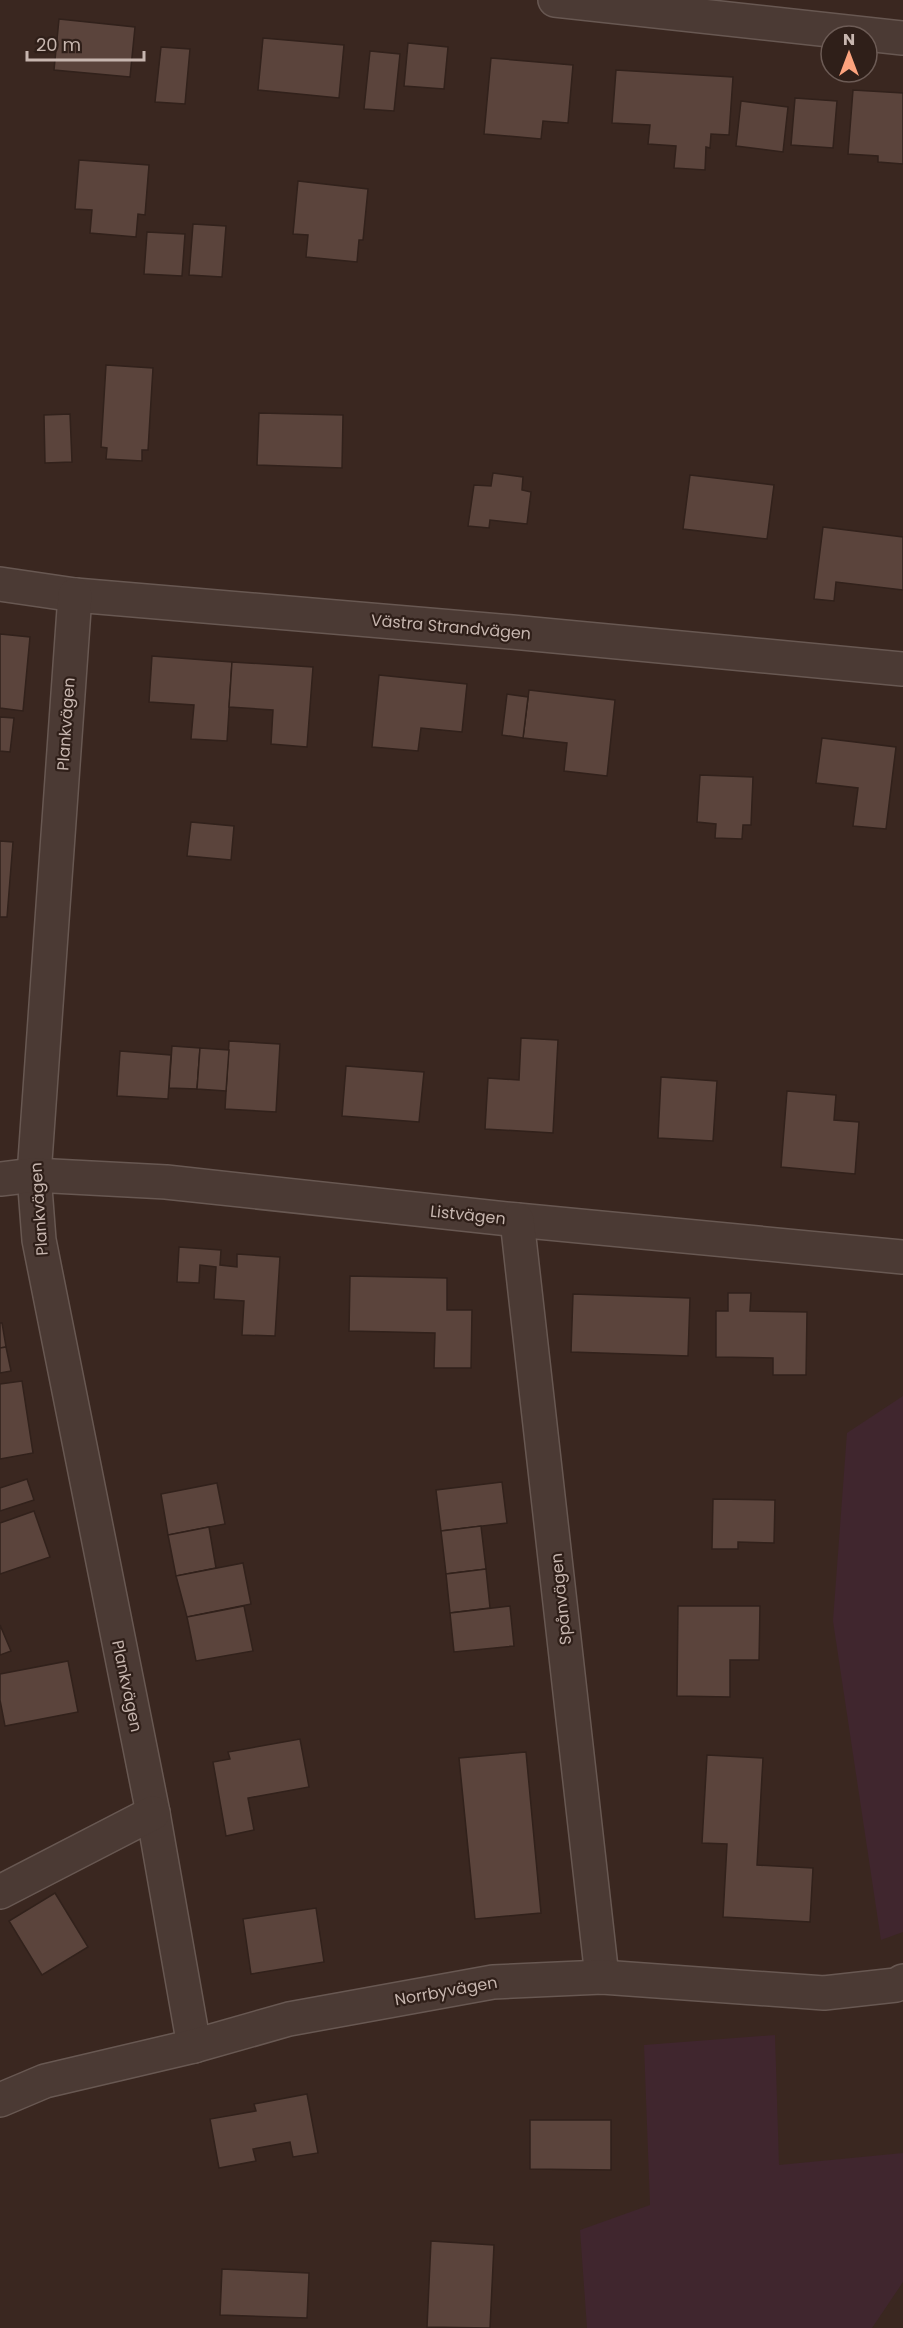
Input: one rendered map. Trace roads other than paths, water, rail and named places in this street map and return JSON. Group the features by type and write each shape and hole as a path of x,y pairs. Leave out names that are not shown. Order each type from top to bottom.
{"street":[{"path":"555,0 903,38"},
{"name":"Västra Strandvägen","path":"0,584 75,595 512,632 903,669"},
{"name":"Plankvägen","path":"75,595 34,1175 39,1240 153,1813 194,2046"},
{"name":"Listvägen","path":"0,1179 34,1175 166,1182 517,1220 903,1257"},
{"name":"Spånvägen","path":"517,1220 602,1977"},
{"path":"0,1892 153,1813"},
{"name":"Norrbyvägen","path":"0,2100 45,2081 194,2046 289,2019 493,1982 602,1977 824,1993 896,1985 903,1981"}]}
